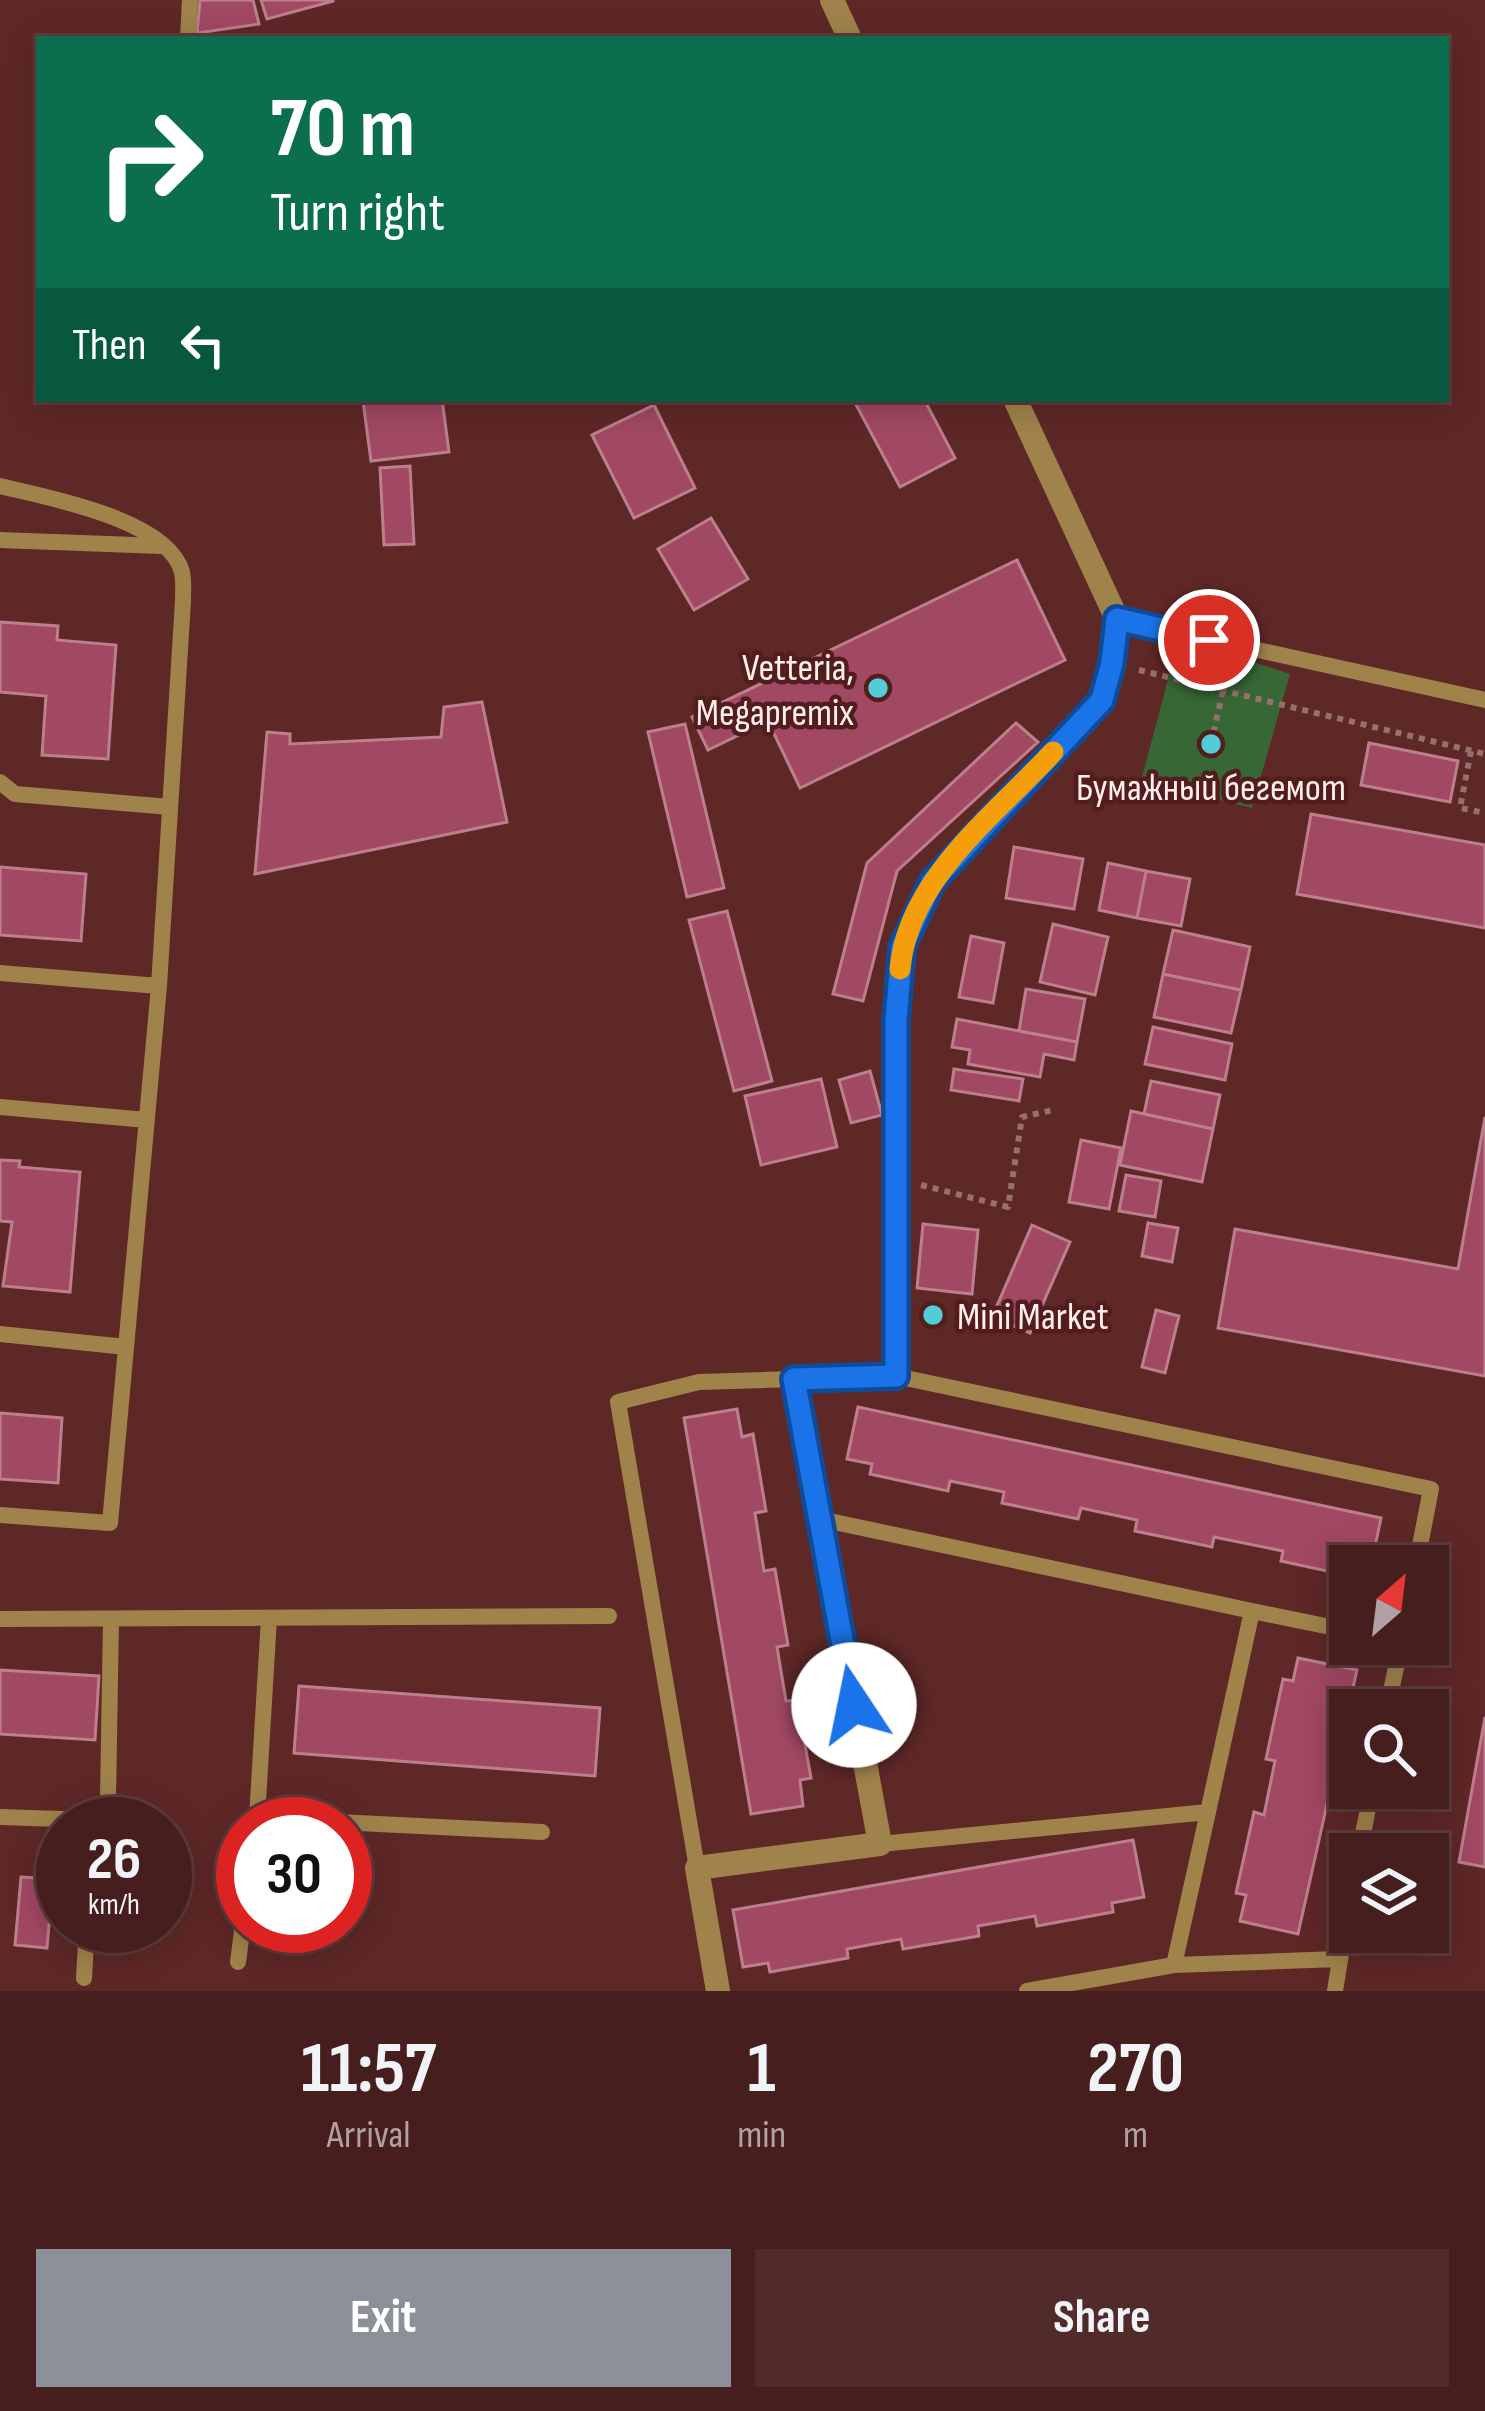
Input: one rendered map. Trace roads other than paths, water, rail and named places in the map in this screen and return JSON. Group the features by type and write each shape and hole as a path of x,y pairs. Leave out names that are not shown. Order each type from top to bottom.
{"street":[{"path":"832,0 849,36"},
{"path":"718,1991 697,1868 880,1844 794,1379 896,1376 896,1021 902,947 932,882 1102,700 1112,663 1117,619 1017,402"}],"lane":[{"path":"188,36 190,0"},
{"path":"0,487 99,510 162,547 182,568 183,601 159,986 110,1523 0,1515"},
{"path":"0,540 162,547"},
{"path":"1117,619 1485,700"},
{"path":"0,782 8,797 170,808"},
{"path":"0,973 159,986"},
{"path":"0,1107 147,1120"},
{"path":"0,1334 126,1347"},
{"path":"896,1376 1431,1489 1420,1545"},
{"path":"697,1868 618,1402 699,1382 794,1379"},
{"path":"820,1519 1329,1627"},
{"path":"1174,1965 1252,1611"},
{"path":"0,1619 609,1616"},
{"path":"108,1797 111,1618"},
{"path":"258,1797 269,1618"},
{"path":"880,1844 1208,1812"},
{"path":"0,1817 36,1819"},
{"path":"372,1825 542,1832"},
{"path":"84,1978 85,1953"},
{"path":"238,1962 239,1953"},
{"path":"1334,1991 1339,1953"},
{"path":"1027,1991 1174,1965 1338,1959"}],"place":[{"name":"Vetteria, Megapremix","path":"878,688"},
{"name":"Бумажный бегемот","path":"1211,744"},
{"name":"Mini Market","path":"933,1315"}]}
